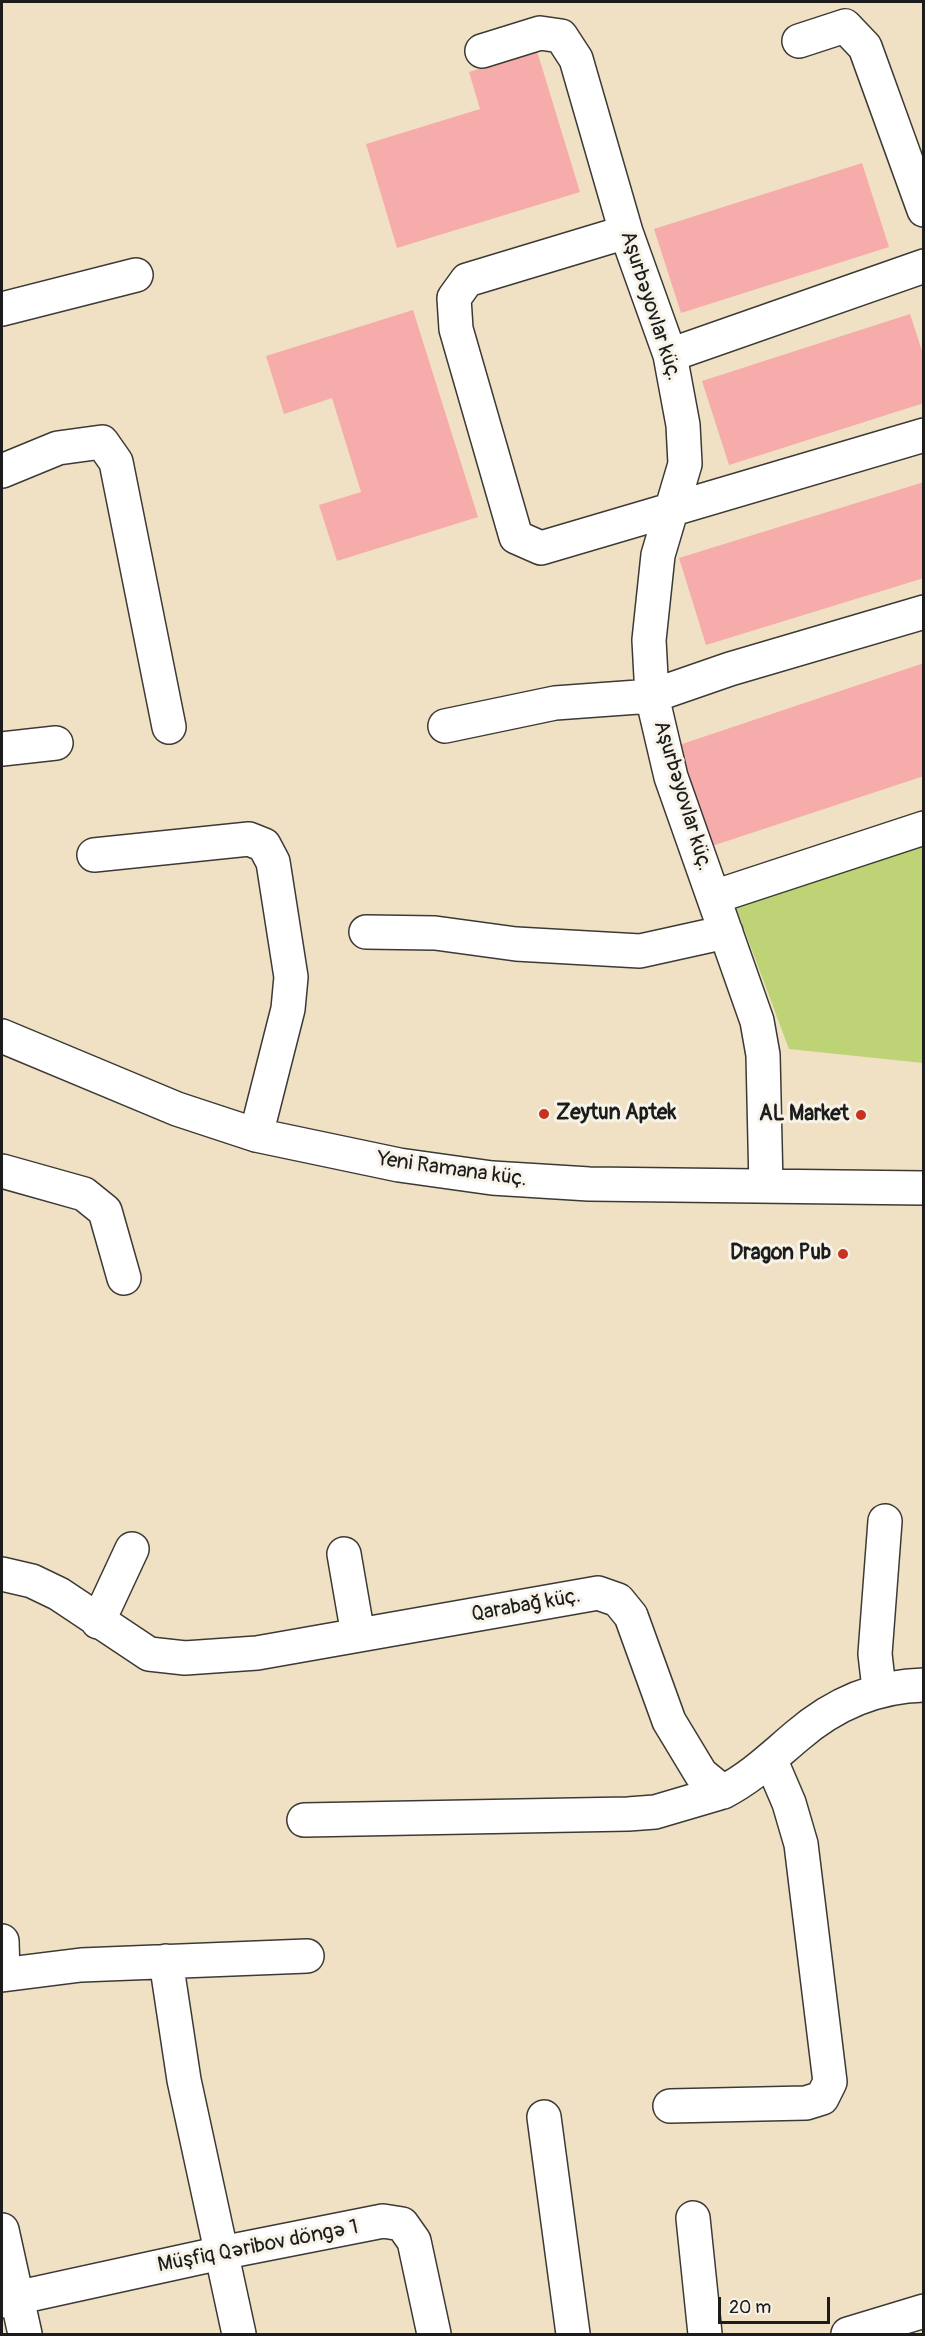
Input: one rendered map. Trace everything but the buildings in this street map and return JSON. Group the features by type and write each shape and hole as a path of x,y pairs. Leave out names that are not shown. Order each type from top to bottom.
{"street":[{"path":"799,41 845,26 865,47 924,210"},
{"name":"Aşurbəyovlar küç.","path":"482,51 540,33 561,36 576,59 626,232 670,355 683,425 685,464 674,508 658,555 649,640 652,696 671,777 756,1021 763,1055 766,1186"},
{"path":"626,232 467,280 454,298 456,329 516,537 541,548 924,435"},
{"path":"670,355 924,266"},
{"path":"2,309 136,275"},
{"path":"2,471 58,448 102,442 116,462 169,727"},
{"path":"445,726 555,702 652,696 730,669 924,612"},
{"path":"2,749 56,743"},
{"path":"714,897 924,828"},
{"path":"94,855 249,839 264,845 273,862 291,977 288,1009 256,1135"},
{"path":"366,932 435,933 516,944 640,951 726,932"},
{"name":"Yeni Ramana küç.","path":"2,1036 177,1109 256,1135 399,1165 492,1178 589,1184 924,1188"},
{"path":"2,1171 84,1194 105,1211 124,1278"},
{"path":"879,1689 875,1654 885,1521"},
{"path":"98,1622 132,1549"},
{"path":"344,1554 358,1635"},
{"name":"Qarabağ küç.","path":"2,1574 32,1581 59,1594 149,1654 185,1658 257,1653 598,1593 618,1600 631,1616 674,1731 701,1774 723,1792"},
{"path":"304,1821 655,1812 723,1792 748,1779 798,1735 833,1710 879,1689 924,1685"},
{"path":"670,2106 806,2103 822,2098 830,2082 801,1844 789,1803 771,1761"},
{"path":"2,1941 2,1974 81,1965 307,1956"},
{"path":"166,1961 184,2080 239,2334"},
{"path":"544,2117 573,2334"},
{"path":"693,2218 705,2334"},
{"name":"Müşfiq Qəribov döngə 1","path":"9,2299 383,2221 402,2224 414,2241 434,2334"},
{"path":"2,2230 9,2299 25,2334"},
{"path":"848,2334 924,2311"}],"green space":[{"path":"923,844 923,1063 789,1049 734,902"}],"place":[{"name":"Zeytun Aptek","path":"544,1114"},
{"name":"AL Market","path":"861,1115"},
{"name":"Dragon Pub","path":"843,1254"}]}
